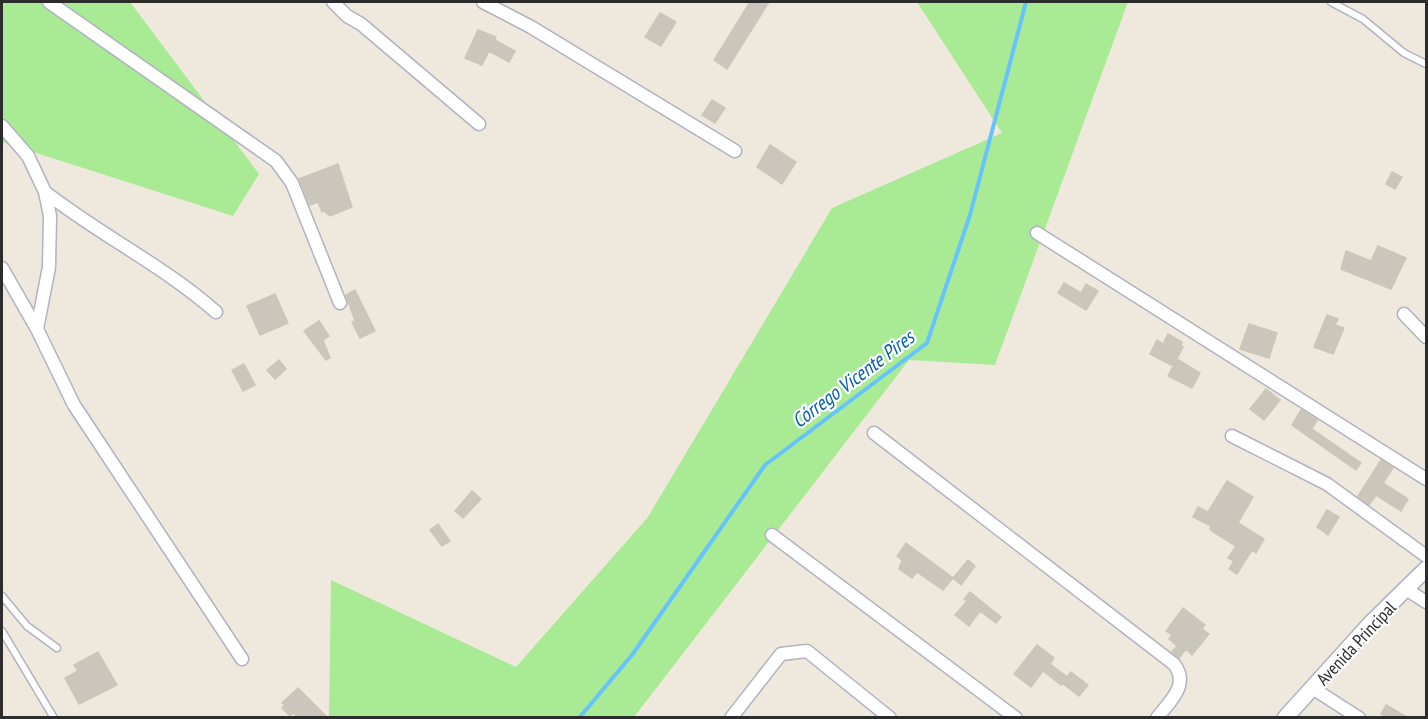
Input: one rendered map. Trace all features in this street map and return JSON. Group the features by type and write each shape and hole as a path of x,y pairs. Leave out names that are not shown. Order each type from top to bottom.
{"street":[{"path":"49,2 276,160 292,183 340,303"},
{"path":"333,2 479,124"},
{"path":"483,2 531,27 735,151"},
{"path":"2,126 28,156 45,192 50,216 49,267 37,329"},
{"path":"45,192 158,270 187,286 216,312"},
{"path":"1037,233 1426,479"},
{"path":"2,268 37,329 74,405 242,659"},
{"path":"1404,314 1426,337"},
{"path":"874,433 1174,664 1180,672 1182,682 1178,691 1157,717"},
{"path":"1232,436 1327,484 1426,556"},
{"path":"772,535 1016,717"},
{"name":"Avenida Principal","path":"1285,717 1314,689 1370,624 1426,569"},
{"path":"1407,589 1426,602"},
{"path":"731,717 781,654 807,651 890,717"},
{"path":"1314,689 1359,717"}],"lane":[{"path":"1331,2 1363,19 1404,52 1426,64"},
{"path":"2,596 27,626 57,648"},
{"path":"2,631 54,717"}],"green space":[{"path":"2,2 130,2 259,174 233,216 2,142"},
{"path":"917,2 1128,2 995,365 909,360 634,717 329,718 331,580 516,667 648,517 832,208 1002,133"}],"building":[{"path":"750,2 769,2 727,69 714,60"},
{"path":"660,13 676,22 661,46 645,37"},
{"path":"478,30 496,37 495,40 515,51 509,62 489,51 482,65 465,58"},
{"path":"712,100 725,108 715,123 702,115"},
{"path":"770,145 796,162 782,184 757,167"},
{"path":"338,164 352,207 330,216 322,212 318,202 310,205 299,179"},
{"path":"1392,172 1402,177 1395,189 1386,184"},
{"path":"1378,246 1406,258 1391,289 1341,269 1346,251 1371,261"},
{"path":"1064,283 1081,293 1086,284 1098,291 1086,310 1058,293"},
{"path":"355,290 375,331 360,338 352,322 355,321 346,295"},
{"path":"275,294 288,323 260,335 247,306"},
{"path":"1327,315 1338,319 1335,325 1344,328 1333,354 1314,347"},
{"path":"319,321 329,336 323,340 330,358 326,360 304,331"},
{"path":"1249,324 1277,333 1269,358 1240,349"},
{"path":"1168,334 1182,342 1183,347 1173,366 1150,354 1157,340 1163,344"},
{"path":"1177,359 1200,373 1192,388 1168,376"},
{"path":"279,360 286,369 275,379 267,370"},
{"path":"244,364 255,385 243,391 232,370"},
{"path":"1266,389 1280,400 1264,420 1250,409"},
{"path":"1301,410 1317,420 1312,429 1361,463 1356,470 1292,425"},
{"path":"1381,460 1393,468 1383,483 1408,499 1401,511 1376,495 1369,505 1358,496"},
{"path":"1227,481 1253,497 1238,523 1264,539 1256,553 1252,550 1237,574 1229,569 1234,561 1228,558 1236,546 1213,532 1210,529 1211,526 1193,517 1198,507 1208,512"},
{"path":"472,491 481,499 463,518 455,511"},
{"path":"1327,510 1339,517 1328,535 1317,527"},
{"path":"438,524 450,541 442,546 430,530"},
{"path":"906,543 953,578 943,590 917,572 912,578 899,569 902,560 897,556"},
{"path":"968,560 975,566 961,585 953,578"},
{"path":"970,592 1001,617 996,623 980,611 969,626 955,615 967,601 964,599"},
{"path":"1183,608 1205,625 1202,629 1209,634 1192,655 1186,649 1179,658 1172,652 1177,646 1169,639 1172,635 1166,631"},
{"path":"1037,645 1054,658 1050,664 1066,676 1061,685 1043,671 1031,687 1014,674"},
{"path":"98,652 117,685 79,704 65,678 78,671 74,665"},
{"path":"1071,672 1088,685 1079,696 1062,683"},
{"path":"298,688 327,717 298,717 293,713 290,716 282,708 285,705 282,703"},
{"path":"1386,705 1407,717 1386,717 1381,714"}],"waterway":[{"name":"Córrego Vicente Pires","path":"579,718 632,655 765,465 927,343 970,215 1026,2"}]}
